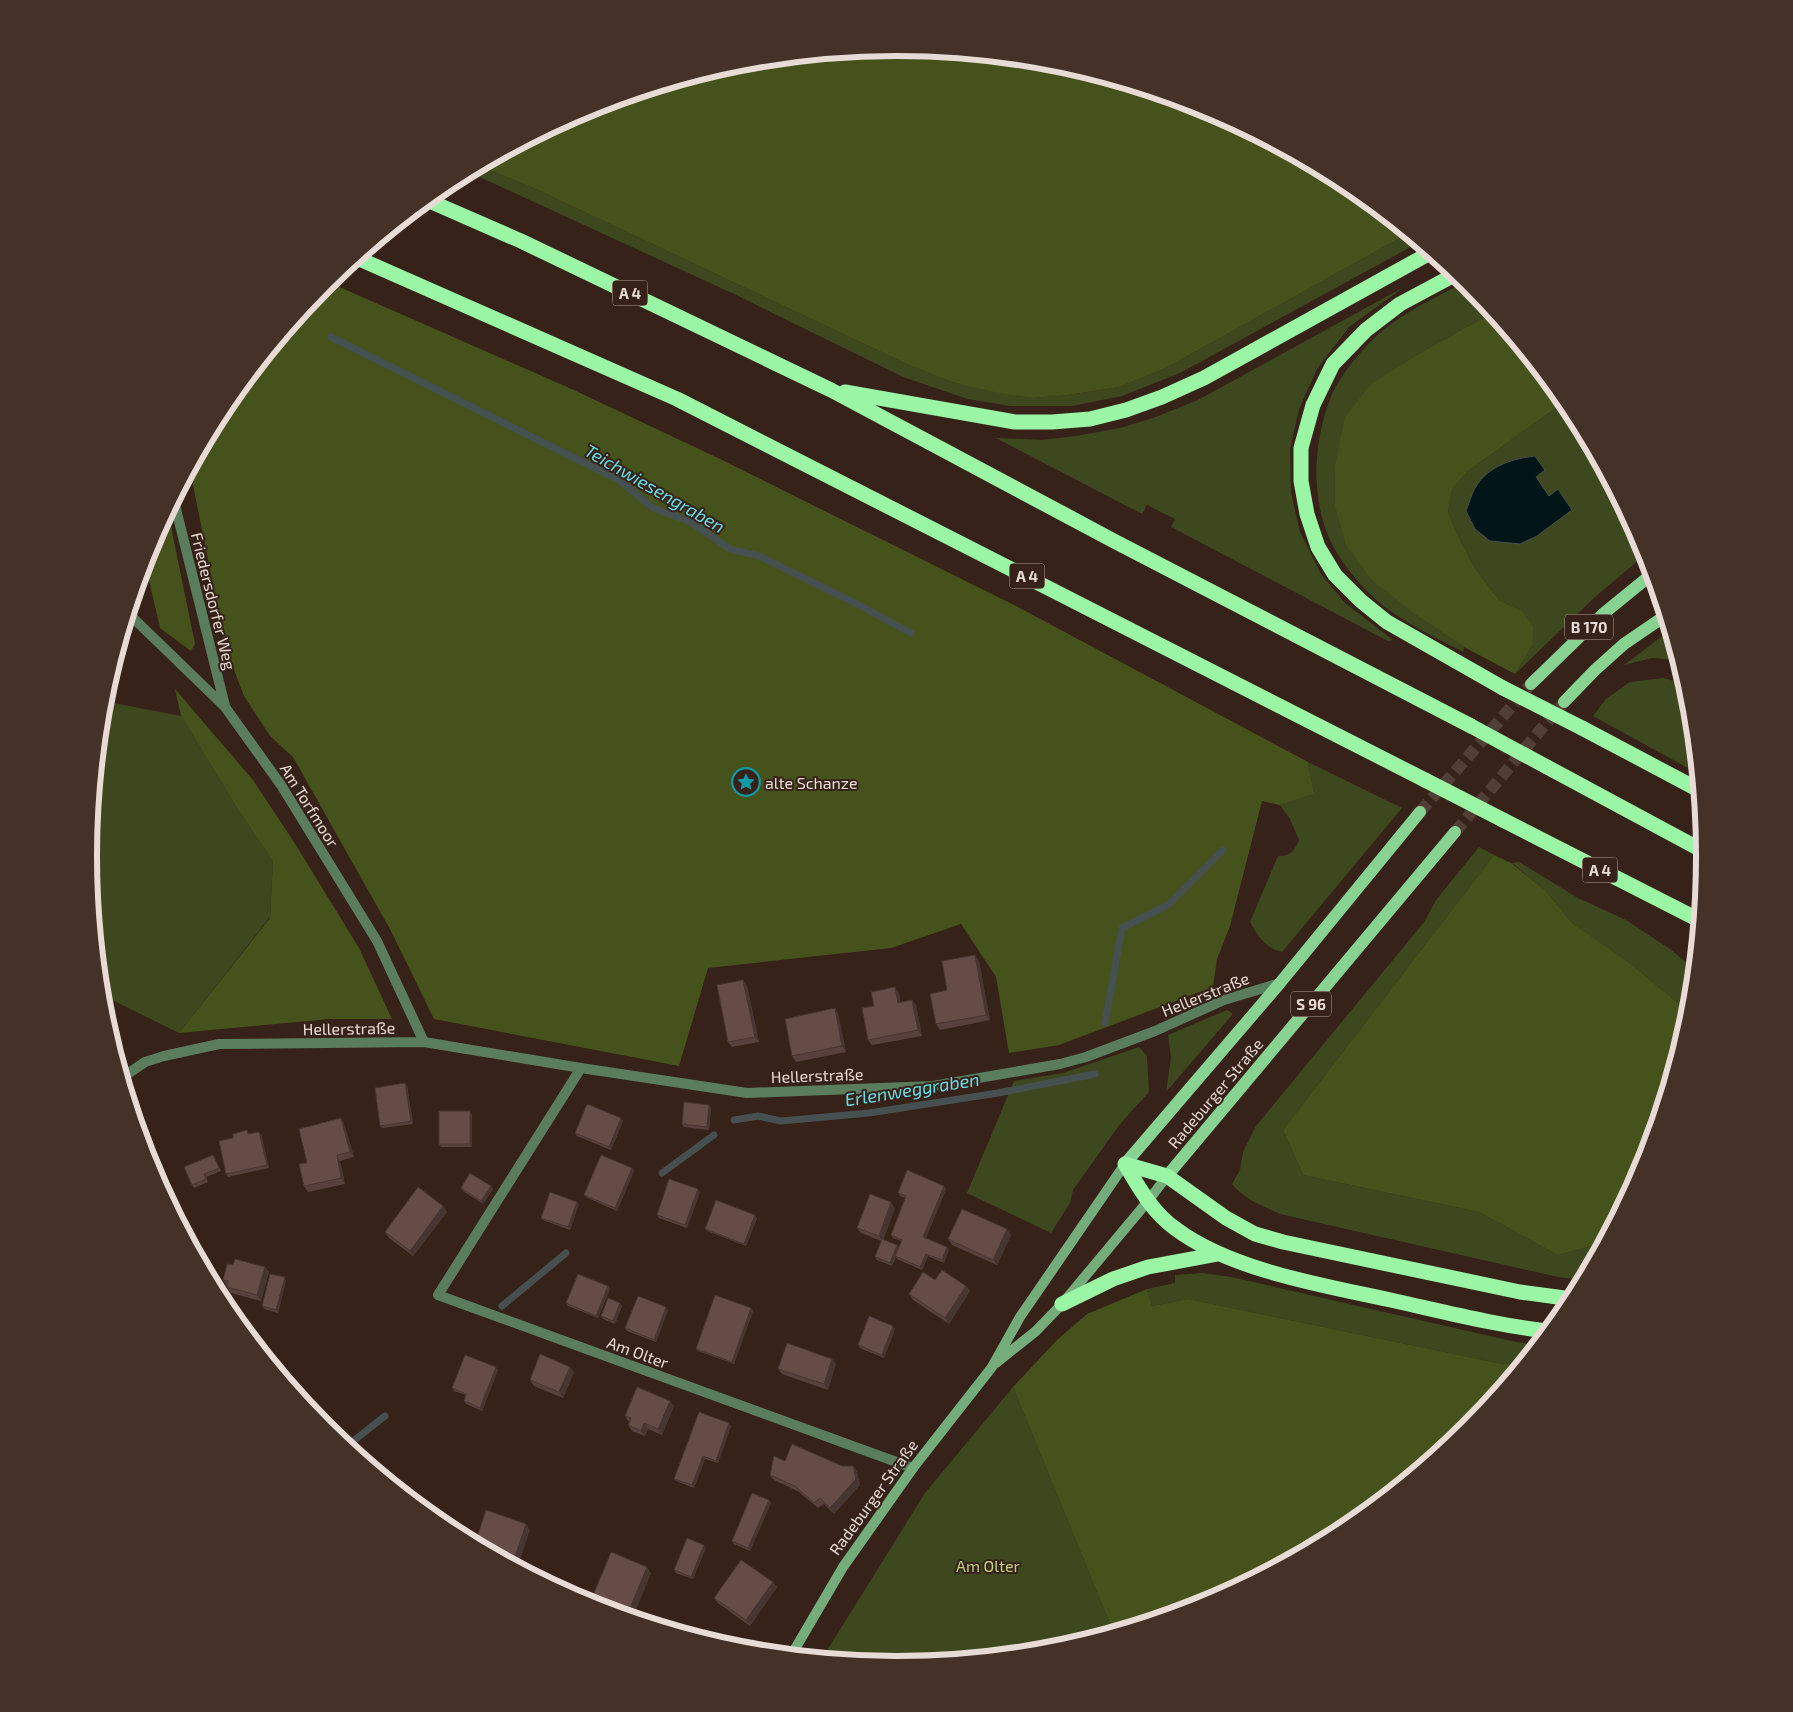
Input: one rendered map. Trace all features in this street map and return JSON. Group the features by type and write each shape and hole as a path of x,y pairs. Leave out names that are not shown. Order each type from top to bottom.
{"highway":[{"name":"A 4","path":"435,204 521,241 831,390 1122,545 1471,726 1696,847"},
{"path":"831,390 1015,422 1052,422 1090,418 1126,410 1162,397 1204,378 1425,256"},
{"name":"A 4","path":"363,261 677,399 1694,918"},
{"path":"1449,278 1400,304 1366,330 1333,364 1313,405 1301,448 1301,480 1307,514 1318,547 1335,575 1361,601 1387,622 1503,688 1693,787"},
{"path":"1125,1164 1167,1176 1226,1218 1256,1234 1333,1254 1510,1290 1563,1298"},
{"path":"1125,1164 1148,1202 1160,1216 1175,1229 1218,1254 1275,1273 1325,1286 1512,1327 1540,1330"},
{"path":"1062,1304 1113,1279 1148,1267 1218,1254"}],"main road":[{"name":"B 170","path":"1531,684 1603,614 1646,579"},
{"name":"B 170","path":"1564,702 1624,644 1660,619"},
{"name":"Radeburger Straße","path":"795,1649 843,1567 912,1468 992,1367 1020,1317 1125,1164 1280,983 1420,812"},
{"name":"Radeburger Straße","path":"992,1367 1036,1331 1062,1304 1455,832"}],"street":[{"name":"Friedersdorfer Weg","path":"176,509 225,708"},
{"name":"Am Torfmoor","path":"133,618 225,708 280,785 377,941 424,1042"},
{"name":"Hellerstraße","path":"127,1074 145,1062 219,1044 424,1042 747,1093 933,1086 1060,1064 1086,1057 1155,1031 1224,1000 1280,983"},
{"name":"Am Olter","path":"581,1068 438,1295 912,1468"}],"green space":[{"path":"896,56 949,58 1001,63 1053,72 1154,99 1203,117 1296,163 1341,191 1402,237 1166,368 1119,387 1033,398 952,382 909,365 538,190 487,169 543,139 590,117 639,99 740,72 792,63"},
{"path":"487,169 538,190 909,365 952,382 1033,398 1119,387 1166,368 1402,237 1413,246 1180,373 1122,396 1072,406 1010,406 968,399 903,377 734,294 477,176"},
{"path":"336,285 576,391 718,458 1016,606 1308,762 1314,794 1280,805 1262,801 1230,926 1217,959 1213,987 1059,1045 1009,1053 996,977 961,924 891,948 708,968 679,1066 434,1019 391,931 293,757 270,736 244,696 226,649 192,479 232,412 262,369 295,329"},
{"path":"1458,286 1486,316 1420,353 1372,383 1416,615 1464,647 1463,652 1414,626 1391,611 1370,594 1353,576 1331,542 1320,509 1317,492 1316,474 1319,439 1328,405 1335,388 1350,365 1381,332 1400,317"},
{"path":"1404,287 1349,327 1317,369 1299,409 1290,449 1291,493 1300,532 1321,574 1345,603 1393,640 1388,641 1171,527 1175,519 1147,505 1142,514 996,438 1042,440 1076,436 1120,428 1153,418 1198,400"},
{"path":"1486,316 1531,369 1557,407 1468,471 1452,489 1448,512 1474,567 1499,600 1522,611 1533,627 1532,646 1515,674 1464,647 1416,615 1371,579 1346,545 1335,505 1335,466 1345,417 1372,383 1420,353"},
{"path":"1557,407 1589,456 1614,502 1639,560 1595,597 1515,674 1532,646 1522,611 1499,600 1474,567 1448,512 1452,489 1468,471","holes":["1545,470 1535,476 1549,496 1558,490 1490,541 1475,488"]},
{"path":"170,522 195,644 191,651 160,628 148,576"},
{"path":"1665,634 1671,659 1652,658 1624,665"},
{"path":"1663,678 1677,682 1691,770 1593,716 1606,699 1630,682"},
{"path":"175,689 253,780 294,842 359,948 392,1019 330,1019 179,1033 270,918 273,861 237,808 181,716"},
{"path":"112,703 181,716 237,808 273,861 270,917 179,1033 110,999 98,908 97,856 98,804"},
{"path":"1308,762 1402,808 1282,952 1271,948 1259,937 1250,922 1278,856 1291,852 1299,840 1290,819 1280,805 1314,794"},
{"path":"1479,847 1494,855 1283,1130 1303,1175 1479,1212 1558,1255 1595,1245 1574,1279 1558,1277 1280,1214 1248,1198 1232,1184 1240,1170 1243,1152 1256,1126 1425,921 1436,900"},
{"path":"1494,855 1511,863 1545,890 1572,923 1626,960 1682,1006 1669,1063 1654,1113 1614,1210 1595,1245 1558,1255 1479,1212 1303,1175 1283,1130"},
{"path":"1519,862 1578,898 1626,920 1670,949 1688,964 1682,1006 1626,960 1572,923 1545,890 1512,863"},
{"path":"1227,1010 1232,1015 1166,1092 1171,1058 1168,1035"},
{"path":"1139,1047 1147,1056 1149,1092 1120,1124 1073,1190 1070,1203 1051,1233 967,1193 1014,1081 1063,1073"},
{"path":"1203,1273 1231,1277 1530,1344 1513,1365 1188,1299 1152,1306 1147,1289 1175,1283 1175,1275"},
{"path":"1147,1289 1152,1306 1188,1299 1513,1365 1462,1422 1424,1457 1341,1521 1296,1549 1203,1595 1154,1613 1111,1626 1013,1387 1057,1340 1087,1314"},
{"name":"Am Olter","path":"1013,1387 1111,1626 1053,1640 1001,1649 949,1654 896,1656 826,1652 925,1493"}],"shaded area":[{"path":"1535,456 1545,470 1536,477 1549,496 1558,489 1572,510 1537,536 1520,544 1490,541 1475,529 1466,511 1475,488 1480,480 1493,469 1517,459"}],"building":[{"path":"975,955 986,1015 936,1024 930,994 947,990 942,961"},
{"path":"743,980 755,1037 728,1042 717,985"},
{"path":"895,987 898,1003 912,1000 918,1030 868,1040 862,1008 874,1006 871,992"},
{"path":"835,1008 842,1046 792,1056 785,1019"},
{"path":"405,1083 411,1121 380,1126 375,1088"},
{"path":"684,1102 709,1105 707,1127 682,1124"},
{"path":"587,1104 621,1118 609,1147 575,1133"},
{"path":"439,1111 470,1111 470,1144 439,1144"},
{"path":"341,1118 350,1152 337,1155 341,1178 304,1186 299,1164 307,1163 299,1129"},
{"path":"247,1130 248,1134 259,1132 267,1165 226,1174 219,1141 233,1138 233,1134"},
{"path":"213,1155 219,1168 204,1174 206,1179 192,1185 184,1167"},
{"path":"601,1155 632,1168 615,1208 584,1195"},
{"path":"907,1170 944,1186 923,1237 947,1247 942,1260 926,1254 920,1267 895,1256 902,1240 891,1235 906,1196 898,1193"},
{"path":"470,1173 491,1186 481,1201 461,1188"},
{"path":"669,1179 698,1189 685,1225 657,1215"},
{"path":"418,1187 443,1206 410,1251 385,1232"},
{"path":"550,1192 577,1202 568,1227 541,1218"},
{"path":"870,1194 891,1202 879,1236 857,1228"},
{"path":"716,1200 755,1215 744,1244 705,1229"},
{"path":"962,1209 1007,1229 993,1260 948,1239"},
{"path":"882,1239 897,1245 890,1263 875,1257"},
{"path":"235,1259 265,1267 257,1295 227,1287 228,1281 223,1280 227,1264 233,1265"},
{"path":"942,1270 966,1286 945,1318 909,1294 923,1272 935,1280"},
{"path":"270,1274 285,1277 276,1310 262,1306"},
{"path":"578,1274 608,1286 596,1316 566,1303"},
{"path":"715,1295 751,1308 732,1362 696,1349"},
{"path":"638,1296 666,1307 654,1340 625,1328"},
{"path":"608,1298 620,1303 613,1321 601,1316"},
{"path":"869,1316 893,1326 882,1355 858,1345"},
{"path":"787,1343 832,1359 824,1384 778,1369"},
{"path":"540,1354 570,1367 559,1392 530,1380"},
{"path":"465,1355 496,1367 480,1408 464,1401 466,1394 452,1388"},
{"path":"637,1387 670,1401 658,1429 644,1423 641,1431 628,1425 631,1418 625,1416"},
{"path":"699,1412 729,1423 716,1461 703,1456 692,1485 674,1479"},
{"path":"792,1444 842,1466 853,1466 856,1479 830,1508 820,1498 814,1503 795,1486 770,1475 774,1456 785,1461"},
{"path":"752,1493 769,1500 748,1548 732,1541"},
{"path":"486,1510 526,1524 515,1558 477,1537"},
{"path":"687,1538 704,1545 691,1577 674,1570"},
{"path":"611,1552 647,1567 629,1609 593,1596"},
{"path":"741,1560 773,1582 746,1620 714,1598"}],"waterway":[{"name":"Teichwiesengraben","path":"331,337 619,480 653,508 691,522 730,549 759,556 911,633"},
{"name":"Erlenweggraben","path":"1105,1023 1122,928 1168,905 1223,850"},
{"name":"Erlenweggraben","path":"734,1120 758,1116 781,1121 869,1113 998,1093 1095,1074"},
{"name":"Erlenweggraben","path":"662,1173 714,1135"},
{"name":"Erlenweggraben","path":"502,1306 566,1253"},
{"name":"Erlenweggraben","path":"352,1442 385,1416"}],"tunnel":[{"path":"1420,812 1531,684"},
{"path":"1455,832 1564,702"}],"place":[{"name":"alte Schanze","path":"746,782"}]}
